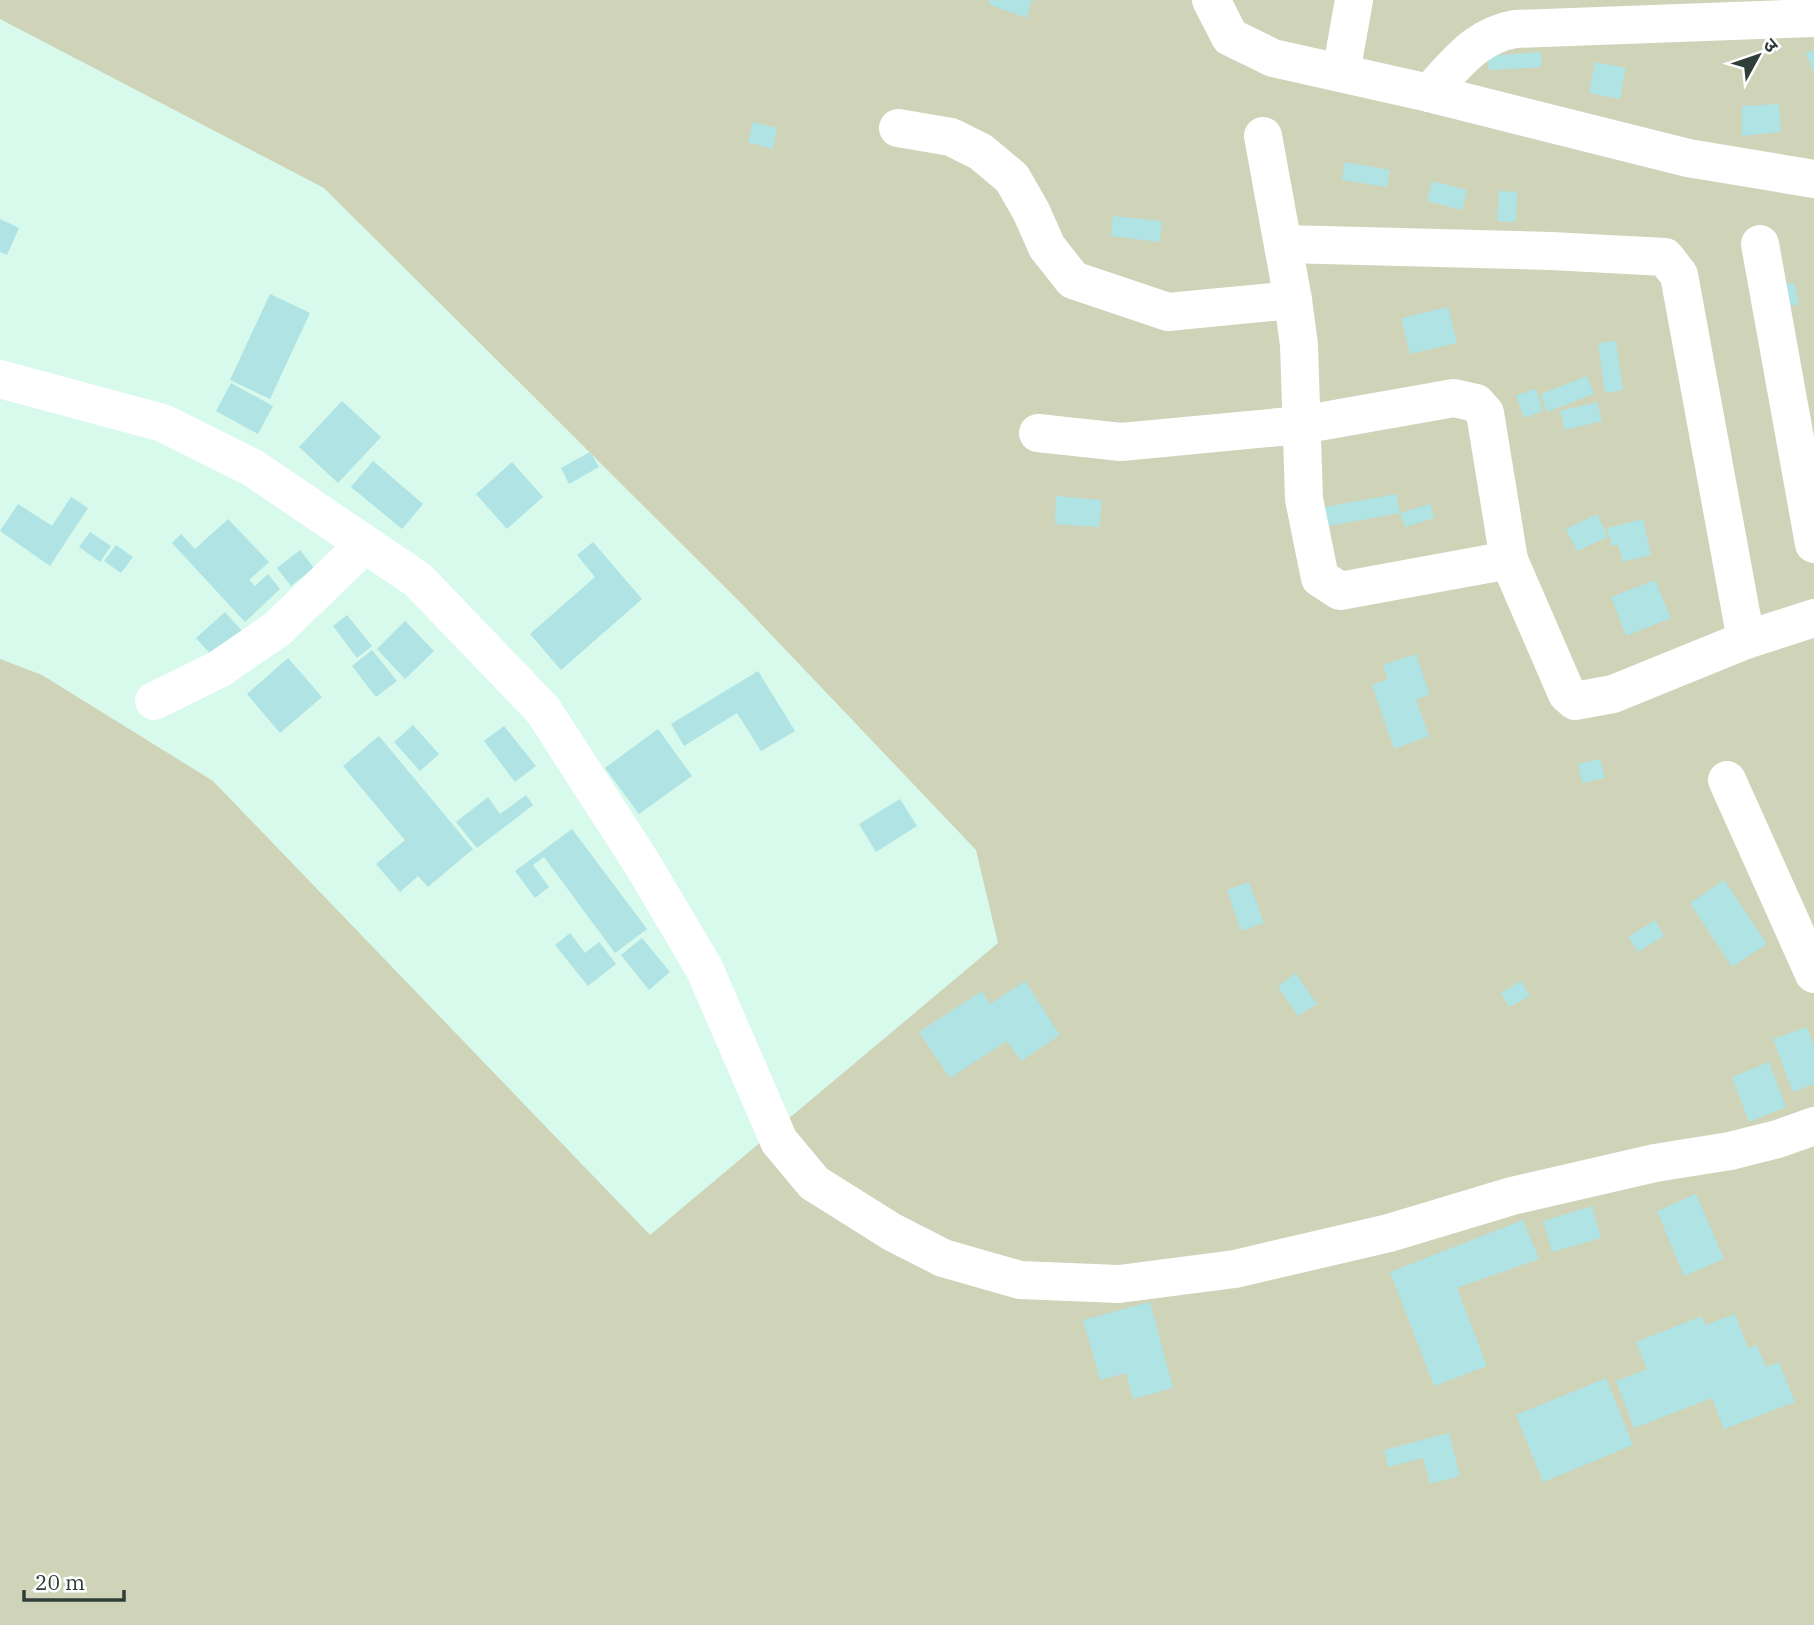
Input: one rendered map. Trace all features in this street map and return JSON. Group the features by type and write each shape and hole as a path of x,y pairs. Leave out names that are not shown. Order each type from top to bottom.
{"street":[{"path":"1211,0 1230,37 1273,58 1429,93 1688,158 1814,179"},
{"path":"1341,73 1354,0"},
{"path":"1429,93 1477,43 1499,32 1516,29 1814,18"},
{"path":"898,128 951,137 981,152 1013,178 1047,247 1073,281 1168,312 1293,300"},
{"path":"1263,136 1284,244 1299,345 1304,499 1320,578 1340,591 1509,560"},
{"path":"1284,244 1551,251 1665,257 1679,275 1745,640"},
{"path":"1760,244 1814,544"},
{"path":"0,379 163,423 253,468 418,580 543,710 643,865 704,968 779,1141 814,1183 892,1232 943,1258 1020,1280 1119,1284 1235,1269 1389,1233 1525,1193 1655,1163 1730,1151 1778,1139 1814,1126"},
{"path":"1038,433 1121,442 1301,425 1454,398 1476,403 1485,413 1509,560 1567,694 1575,701 1613,694 1745,640 1814,618"},
{"path":"154,701 219,668 277,629 365,544"},
{"path":"1727,780 1814,974"}],"green space":[{"path":"0,0 1814,0 1814,1625 0,1625 0,659 42,675 213,781 650,1235 998,943 976,850 741,603 324,188 0,19"}],"building":[{"path":"990,0 1032,0 1026,18 988,4"},
{"path":"1814,50 1814,73 1806,53"},
{"path":"1541,52 1542,67 1489,70 1488,56"},
{"path":"1595,62 1626,68 1620,99 1589,93"},
{"path":"1779,104 1781,132 1742,136 1742,106"},
{"path":"753,122 777,128 773,149 748,142"},
{"path":"1345,162 1390,170 1387,187 1342,180"},
{"path":"1432,181 1467,190 1462,210 1427,201"},
{"path":"1499,191 1517,192 1516,222 1497,221"},
{"path":"1113,216 1162,221 1160,242 1111,236"},
{"path":"0,219 19,228 7,255 0,252"},
{"path":"1794,282 1799,304 1781,308 1776,287"},
{"path":"270,294 310,313 270,399 230,380"},
{"path":"1448,307 1457,343 1410,354 1401,318"},
{"path":"1616,341 1623,390 1605,393 1598,343"},
{"path":"1587,376 1594,394 1547,412 1541,394"},
{"path":"231,383 273,406 258,434 216,411"},
{"path":"1536,389 1543,411 1524,418 1516,395"},
{"path":"342,401 381,437 338,483 299,447"},
{"path":"1597,402 1602,421 1565,430 1560,411"},
{"path":"590,452 599,467 569,484 561,468"},
{"path":"373,461 423,504 402,529 351,487"},
{"path":"512,462 543,497 507,529 476,494"},
{"path":"1396,494 1400,513 1323,527 1320,508"},
{"path":"1056,496 1102,500 1099,527 1055,524"},
{"path":"71,497 88,508 50,566 0,531 18,504 52,526"},
{"path":"1430,504 1434,518 1405,527 1400,513"},
{"path":"1597,514 1608,537 1577,551 1566,529"},
{"path":"228,519 269,562 249,580 255,586 268,574 280,589 245,622 172,543 181,534 195,549"},
{"path":"1643,519 1651,555 1623,562 1618,545 1612,546 1607,528"},
{"path":"90,532 111,546 100,562 79,547"},
{"path":"593,542 642,599 561,670 530,634 595,577 577,555"},
{"path":"116,545 133,557 121,573 104,561"},
{"path":"300,550 314,568 291,586 277,568"},
{"path":"1655,580 1671,618 1626,636 1611,597"},
{"path":"225,612 242,631 213,657 196,638"},
{"path":"347,615 372,646 357,658 333,626"},
{"path":"405,621 434,651 405,679 377,649"},
{"path":"372,650 397,681 376,697 352,666"},
{"path":"1416,654 1430,695 1416,699 1429,736 1394,749 1372,685 1388,679 1383,665"},
{"path":"288,658 322,697 280,733 247,694"},
{"path":"758,671 795,731 761,751 737,713 684,746 671,724"},
{"path":"413,725 439,754 420,771 394,742"},
{"path":"504,726 536,766 515,782 484,741"},
{"path":"658,729 692,776 639,814 605,768"},
{"path":"379,736 473,849 428,887 418,876 400,892 376,864 405,840 343,766"},
{"path":"1600,759 1605,778 1582,783 1578,764"},
{"path":"526,795 533,805 477,848 456,822 488,797 500,814"},
{"path":"900,799 917,826 876,852 859,824"},
{"path":"572,829 647,929 615,953 544,857 533,865 549,887 535,898 515,871"},
{"path":"1724,880 1767,944 1732,967 1690,903"},
{"path":"1249,882 1264,923 1241,931 1227,890"},
{"path":"1655,920 1664,936 1638,952 1628,937"},
{"path":"570,933 585,953 599,942 616,964 588,986 555,945"},
{"path":"642,938 670,972 649,990 621,955"},
{"path":"1296,973 1317,1004 1298,1016 1278,986"},
{"path":"1025,981 1060,1035 1021,1061 1007,1041 950,1078 919,1032 982,991 990,1004"},
{"path":"1521,981 1530,996 1509,1007 1501,993"},
{"path":"1807,1027 1814,1047 1814,1084 1793,1092 1773,1039"},
{"path":"1769,1062 1786,1107 1749,1122 1732,1077"},
{"path":"1696,1194 1724,1259 1684,1276 1657,1211"},
{"path":"1592,1206 1601,1238 1552,1252 1543,1221"},
{"path":"1523,1220 1539,1259 1457,1288 1487,1366 1434,1386 1390,1272"},
{"path":"1150,1302 1173,1388 1133,1399 1126,1373 1100,1380 1083,1320"},
{"path":"1735,1314 1748,1348 1757,1345 1766,1367 1779,1362 1795,1402 1724,1429 1712,1398 1634,1428 1616,1381 1647,1369 1636,1342 1702,1316 1705,1325"},
{"path":"1606,1378 1633,1445 1543,1482 1516,1415"},
{"path":"1449,1433 1460,1476 1430,1484 1423,1458 1388,1467 1384,1450"}]}
